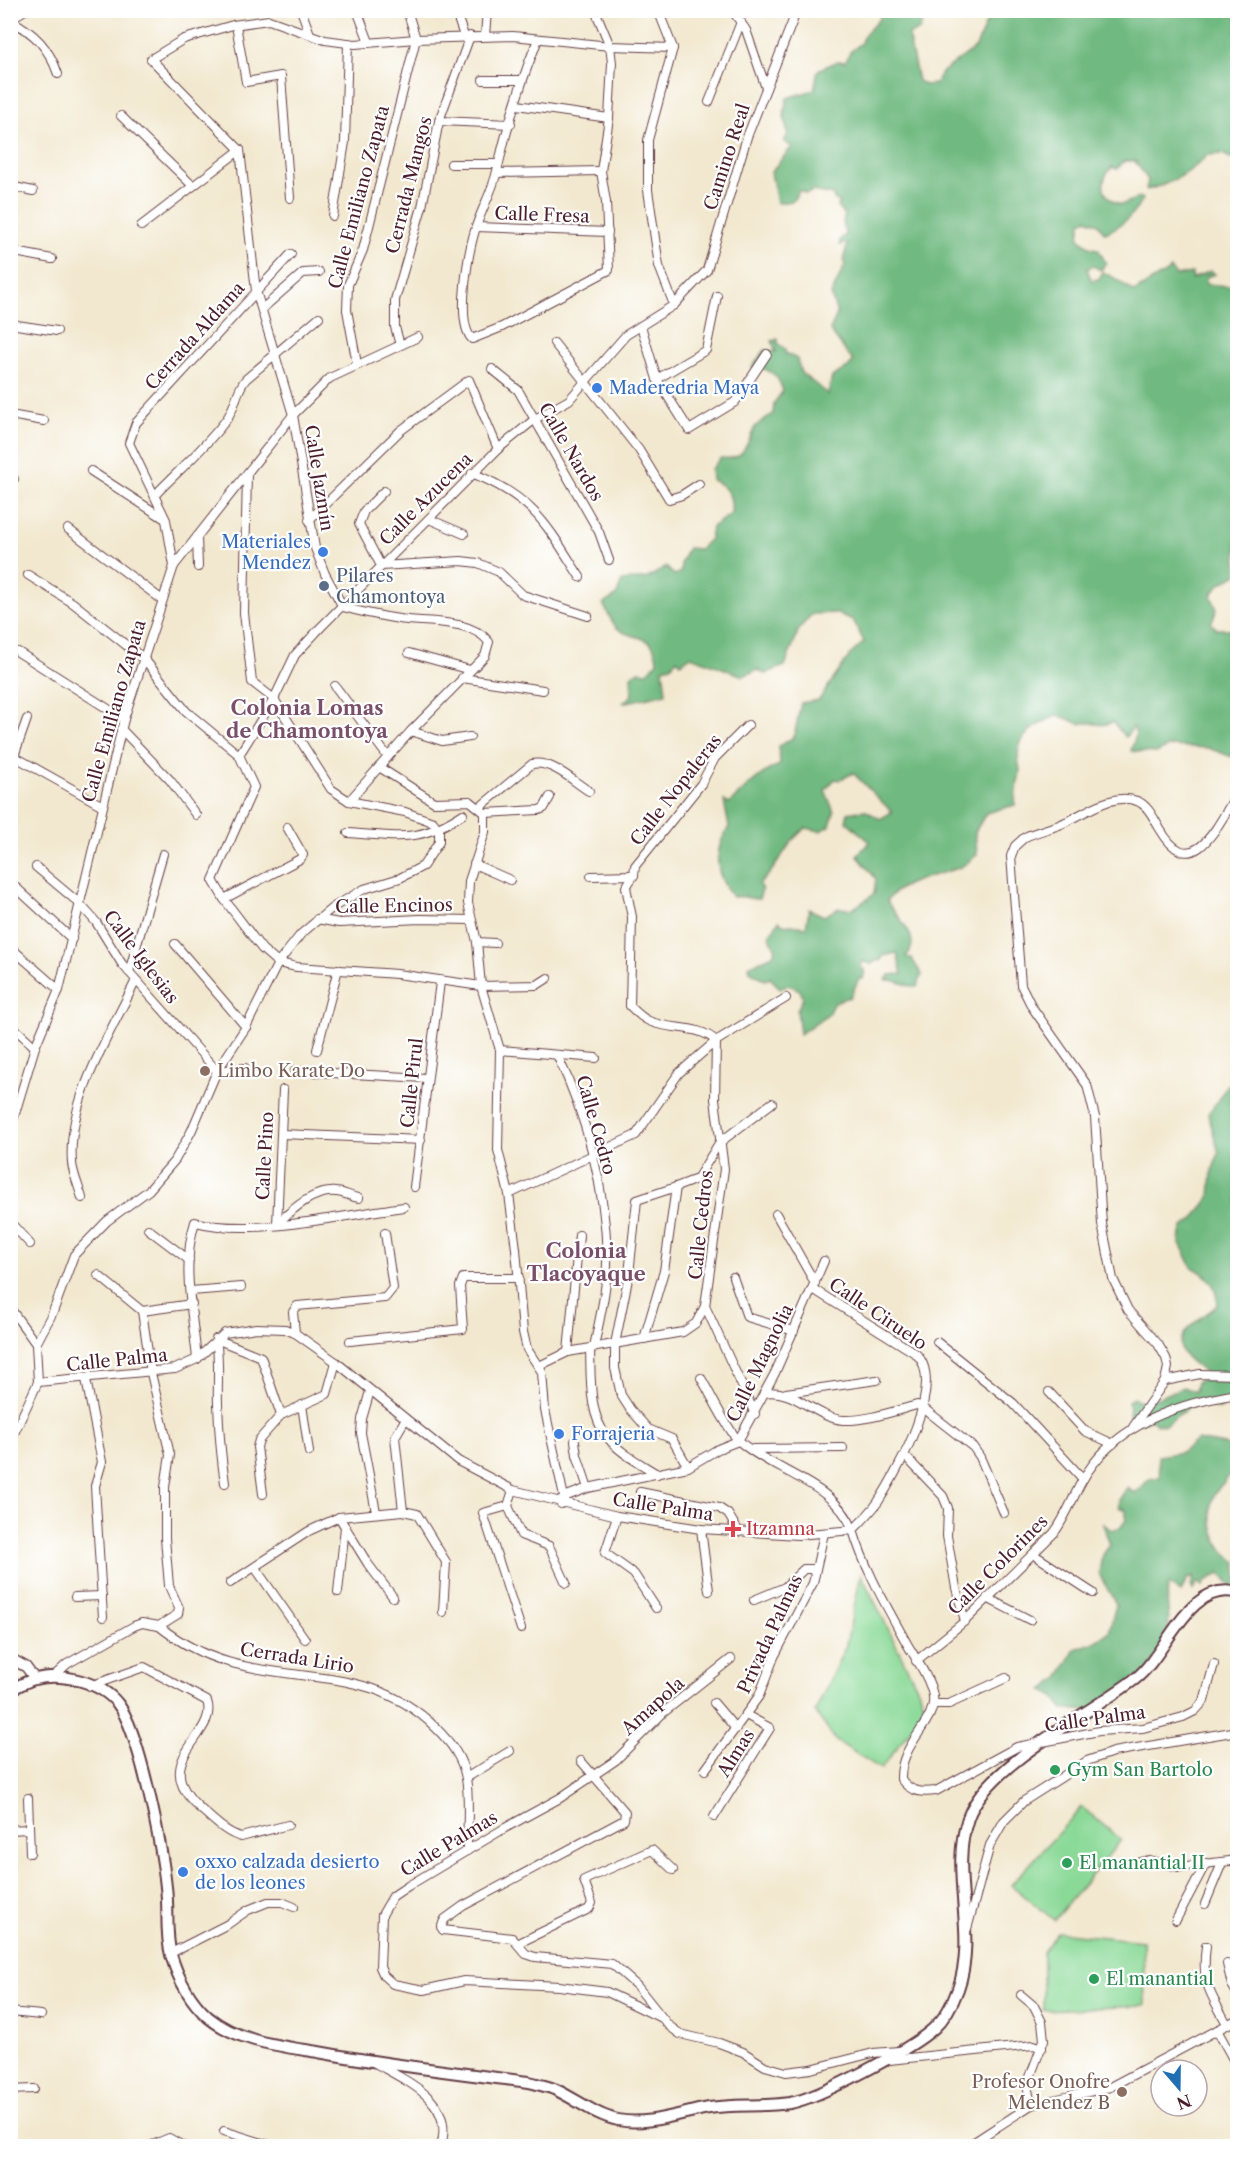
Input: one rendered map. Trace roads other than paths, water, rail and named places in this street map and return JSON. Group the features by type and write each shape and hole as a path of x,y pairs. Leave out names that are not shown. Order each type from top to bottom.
{"main road":[{"path":"10,1690 35,1679 53,1677 75,1679 111,1696 123,1711 141,1764 155,1823 166,1888 171,1953 183,1984 198,2008 229,2031 270,2044 373,2062 529,2082 553,2089 609,2117 640,2121 712,2108 791,2103 829,2089 901,2051 933,2030 949,2008 966,1966 961,1863 968,1817 998,1778 1040,1742 1117,1694 1140,1675 1197,1602 1216,1592 1238,1593"}],"street":[{"path":"25,10 10,20 32,32 47,50 58,74"},
{"path":"301,10 310,34"},
{"path":"357,10 369,42"},
{"path":"407,10 416,39"},
{"path":"455,10 467,36"},
{"path":"485,36 487,10"},
{"path":"538,39 522,80 497,173 476,227 465,309 467,333 472,339 502,327 609,270 608,232 601,171 609,118 610,46 596,10"},
{"path":"658,10 673,48 648,140 647,173 659,266 674,305"},
{"path":"732,10 741,22 766,88"},
{"name":"Camino Real","path":"674,305 707,270 747,137 797,10"},
{"path":"141,226 240,150 152,59 184,39 236,25 269,20 325,40 348,43 485,36 610,46 673,48"},
{"path":"709,102 741,22"},
{"path":"236,25 246,82 281,76 290,198"},
{"name":"Cerrada Mangos","path":"400,345 395,327 395,300 422,207 439,120 467,36"},
{"name":"Calle Emiliano Zapata","path":"357,364 347,310 348,285 363,250 416,39"},
{"path":"333,216 345,142 348,43"},
{"path":"483,80 522,80"},
{"path":"517,105 609,118"},
{"path":"121,116 193,186"},
{"path":"439,120 511,124"},
{"name":"Calle Jazmín","path":"240,150 256,291 277,354 293,415 315,548 325,574 343,607"},
{"path":"451,164 498,164"},
{"path":"497,173 601,171"},
{"path":"10,186 33,191"},
{"name":"Calle Fresa","path":"476,227 608,232"},
{"path":"10,251 52,259"},
{"name":"Cerrada Aldama","path":"155,495 129,443 136,423 291,254"},
{"path":"262,309 303,273 319,272"},
{"path":"657,379 706,351 717,296"},
{"name":"Calle Azucena","path":"239,755 274,699 295,655 381,566 498,449 535,419 569,400 626,335 674,305"},
{"path":"174,566 166,520 155,495 225,421 237,401 240,385 319,317"},
{"path":"10,324 57,331"},
{"path":"641,326 657,379 689,430 735,402 767,354"},
{"name":"Calle Emiliano Zapata","path":"10,1130 35,1047 59,990 101,805 121,729 145,660 161,599 174,566 293,415 330,378 418,337"},
{"path":"554,343 639,450 669,499 682,495 699,484"},
{"name":"Calle Nardos","path":"492,369 518,390 599,532 609,560"},
{"path":"309,520 400,431 469,380 498,449"},
{"path":"10,415 44,420"},
{"path":"91,471 166,520"},
{"path":"472,473 503,486 541,517 580,578"},
{"path":"10,1442 38,1382 36,1344 53,1312 74,1255 107,1221 149,1190 165,1173 191,1132 217,1071 246,1027 278,963 301,934 317,919 364,889 400,878 423,866 439,842 439,830 433,822 349,801 331,789 274,699 252,682 244,613 247,474"},
{"path":"384,491 364,511 359,524 381,566 460,561 478,563 499,572 523,595 588,616"},
{"path":"429,519 465,534"},
{"path":"68,529 161,599"},
{"path":"197,537 198,567"},
{"path":"28,575 73,603 145,660 186,711 239,755 254,787 213,880 224,899 262,950 278,963 297,967 398,974 440,982 482,986 537,985 548,978"},
{"path":"343,607 400,620 454,626 484,635 489,642 489,649 485,656 411,731 349,801"},
{"path":"18,652 124,719"},
{"path":"410,653 470,670"},
{"path":"462,678 543,690"},
{"path":"335,686 388,757"},
{"path":"27,719 12,755 101,805"},
{"name":"Calle Nopaleras","path":"716,1041 709,1034 650,1022 630,1006 633,954 632,916 626,887 634,875 635,866 700,784 715,758 748,725"},
{"path":"121,729 170,780 196,815"},
{"path":"411,731 442,741 470,737"},
{"path":"482,810 532,764 538,763 556,769 589,792"},
{"path":"379,767 426,799 442,803 470,801 482,810 539,810 550,797"},
{"path":"1133,1427 1165,1381 1166,1358 1158,1344 1128,1310 1113,1279 1102,1224 1095,1117 1087,1084 1032,1007 1021,985 1011,856 1015,846 1024,837 1120,799 1138,801 1150,812 1164,836 1182,852 1189,853 1196,851 1208,840 1238,792"},
{"path":"482,810 485,832 474,864 468,892 471,920 477,942 482,986 500,1050 498,1150 508,1194 525,1344 539,1366 552,1450 563,1501"},
{"path":"348,833 418,837 439,830 463,814"},
{"path":"224,899 300,859 303,852 287,827"},
{"path":"129,972 163,854"},
{"path":"474,864 510,880"},
{"name":"Calle Iglesias","path":"36,867 79,903 96,922 129,972 217,1071"},
{"path":"591,876 634,875"},
{"path":"10,882 72,939"},
{"name":"Calle Encinos","path":"317,919 339,923 420,919 471,920"},
{"path":"477,942 495,943"},
{"path":"175,944 246,1027"},
{"path":"10,947 59,990"},
{"path":"317,1050 338,969"},
{"path":"82,1198 72,1163 75,1123 84,1089 136,980"},
{"name":"Calle Pirul","path":"414,1187 421,1140 426,1078 440,982"},
{"path":"508,1194 636,1135 679,1073 716,1041 786,998"},
{"path":"10,1024 35,1047"},
{"name":"Calle Cedros","path":"716,1041 715,1099 724,1169 705,1306 755,1414"},
{"path":"500,1050 596,1058"},
{"name":"Calle Cedro","path":"557,1055 565,1071 593,1156 607,1257 603,1300 592,1348 591,1385 596,1412 607,1437 624,1454 657,1474"},
{"path":"217,1071 245,1068"},
{"path":"295,1071 426,1078"},
{"name":"Calle Pino","path":"277,1224 283,1090"},
{"path":"10,1101 18,1108"},
{"path":"688,1467 672,1439 648,1429 621,1395 615,1368 615,1344 629,1274 637,1200 697,1179 719,1143 772,1102"},
{"path":"282,1134 421,1140"},
{"path":"644,1339 664,1271 676,1187"},
{"path":"277,1224 296,1206 318,1194 332,1191 359,1198"},
{"path":"197,1359 189,1260 191,1235 195,1222 236,1228 404,1207"},
{"path":"776,1214 814,1286"},
{"path":"10,1222 30,1244"},
{"path":"148,1229 189,1260"},
{"path":"296,1333 293,1312 297,1306 385,1298 393,1288 385,1233"},
{"path":"568,1352 579,1235"},
{"name":"Calle Magnolia","path":"563,1501 588,1488 688,1467 718,1449 738,1441 755,1414 824,1261"},
{"path":"53,1677 67,1664 134,1626 142,1623 159,1626 178,1614 179,1608 169,1586 165,1538 165,1487 170,1455 151,1373 142,1311 98,1275"},
{"path":"733,1277 747,1317 794,1331"},
{"path":"350,1341 463,1329 460,1286 463,1278 519,1278"},
{"name":"Calle Ciruelo","path":"814,1286 915,1353 924,1365 926,1385 922,1407"},
{"path":"191,1292 241,1287"},
{"path":"142,1311 192,1304"},
{"path":"539,1366 568,1352 683,1332 696,1323 705,1306"},
{"path":"10,1308 36,1344"},
{"name":"Calle Palma","path":"38,1382 86,1380 151,1373 189,1365 216,1339 225,1334 256,1328 285,1329 296,1333 336,1362 458,1461 513,1490 617,1516 701,1529 798,1535 853,1530"},
{"path":"216,1339 261,1357 280,1415"},
{"path":"216,1339 220,1365 218,1401 220,1445 225,1483"},
{"path":"937,1342 1013,1403 1083,1479"},
{"path":"264,1494 257,1447 259,1440 280,1415 327,1394 336,1362"},
{"path":"1165,1381 1200,1374 1238,1375"},
{"path":"701,1378 738,1441 832,1500 846,1513 887,1605 933,1694 933,1704 949,1704 1006,1678"},
{"path":"86,1380 102,1462 94,1486 103,1617"},
{"path":"764,1393 785,1393 877,1380"},
{"path":"370,1391 362,1419 361,1433 376,1512"},
{"path":"1049,1392 1085,1431 1113,1444"},
{"path":"785,1393 842,1420 878,1415 917,1405 922,1407 973,1447 980,1457 1004,1513"},
{"name":"Calle Colorines","path":"916,1661 965,1621 1032,1554 1064,1519 1083,1479 1113,1444 1133,1427 1200,1401 1238,1394"},
{"path":"302,1405 309,1452"},
{"path":"853,1530 877,1504 904,1456 922,1407"},
{"path":"403,1511 395,1437 405,1420"},
{"path":"575,1440 577,1455 588,1488"},
{"path":"752,1449 843,1448"},
{"path":"904,1456 934,1484 945,1502 947,1536 956,1588 965,1621"},
{"path":"513,1490 508,1506 521,1535 549,1546 566,1583"},
{"path":"640,1492 719,1508 729,1514 739,1532"},
{"path":"508,1506 483,1513 521,1629"},
{"path":"231,1583 256,1569 309,1531 339,1517 403,1511 417,1514 446,1562 443,1612"},
{"path":"617,1516 605,1553 634,1574 656,1608"},
{"path":"339,1517 368,1564 393,1597"},
{"path":"338,1592 345,1527"},
{"path":"701,1529 709,1591"},
{"name":"Privada Palmas","path":"705,1770 759,1696 774,1657 815,1574 824,1533"},
{"path":"1032,1554 1093,1593"},
{"path":"256,1569 305,1639"},
{"path":"754,1600 785,1587 804,1569 813,1569 815,1574"},
{"path":"75,1597 102,1596"},
{"path":"987,1599 1030,1620"},
{"name":"Cerrada Lirio","path":"159,1626 192,1647 230,1663 341,1679 392,1695 419,1711 450,1742 460,1759 466,1778 467,1851"},
{"path":"10,1658 26,1667 35,1679"},
{"name":"Amapola","path":"595,1775 616,1760 664,1712 730,1659"},
{"name":"Calle Palma","path":"933,1704 926,1722 907,1748 902,1763 901,1779 913,1790 936,1791 1017,1747 1099,1731 1143,1728 1183,1717 1196,1711 1204,1701 1214,1664"},
{"path":"90,1686 144,1667 207,1701 209,1714 184,1753 180,1771 189,1800 225,1830 241,1837 288,1825"},
{"path":"714,1703 736,1729"},
{"name":"Almas","path":"714,1817 770,1728 746,1715"},
{"path":"965,1936 990,1845 1004,1821 1023,1801 1062,1774 1113,1752 1238,1731"},
{"path":"466,1778 510,1751"},
{"name":"Calle Palmas","path":"581,1761 624,1812 624,1820 463,1906 444,1919 441,1927 448,1931 512,1938 519,1943 526,1954 536,1957 612,1964 637,1986 663,2018 680,2034 719,2043 743,2052 765,2066 786,2072 811,2069 873,2053 901,2051"},
{"name":"Calle Palmas","path":"595,1775 393,1896 382,1915 379,1956 384,1976 393,1984 424,1990 464,1981 559,1986 607,1992 663,2018"},
{"path":"28,1798 30,1853"},
{"path":"10,1830 28,1829"},
{"path":"519,1943 589,1909 592,1903 584,1880 602,1871 652,1850 673,1870"},
{"path":"1134,1864 1149,1860 1178,1867 1238,1860"},
{"path":"1176,1920 1206,1863"},
{"path":"1205,1904 1222,1863"},
{"path":"171,1953 228,1924 248,1910 267,1902 282,1902 294,1907"},
{"path":"1206,1946 1203,1971 1206,1984 1227,2024"},
{"path":"1227,1964 1232,1985 1238,1995"},
{"path":"1021,1995 1034,2006 1042,2022 1042,2048 1027,2085 1031,2105"},
{"path":"10,2012 41,2015"},
{"path":"968,2146 1031,2105 1110,2087 1238,2019"},
{"path":"1217,2030 1238,2068"},
{"path":"881,2061 1034,2044 1042,2048"},
{"path":"373,2062 432,2100 441,2114 445,2133 441,2146"},
{"path":"10,2090 34,2089"},
{"path":"224,2131 272,2146"},
{"path":"150,2146 169,2138 183,2146"}],"place":[{"name":"Maderedria Maya","path":"597,388"},
{"name":"Materiales Mendez","path":"323,552"},
{"name":"Pilares Chamontoya","path":"324,586"},
{"name":"Limbo Karate Do","path":"205,1071"},
{"name":"Forrajeria","path":"559,1434"},
{"name":"Itzamna","path":"733,1529"},
{"name":"Gym San Bartolo","path":"1055,1770"},
{"name":"El manantial II","path":"1067,1863"},
{"name":"oxxo calzada desierto de los leones","path":"183,1872"},
{"name":"El manantial","path":"1094,1979"},
{"name":"Profesor Onofre Melendez B","path":"1122,2092"}],"district":[{"name":"Colonia Lomas de Chamontoya","path":"307,720"},
{"name":"Colonia Tlacoyaque","path":"586,1262"}]}
